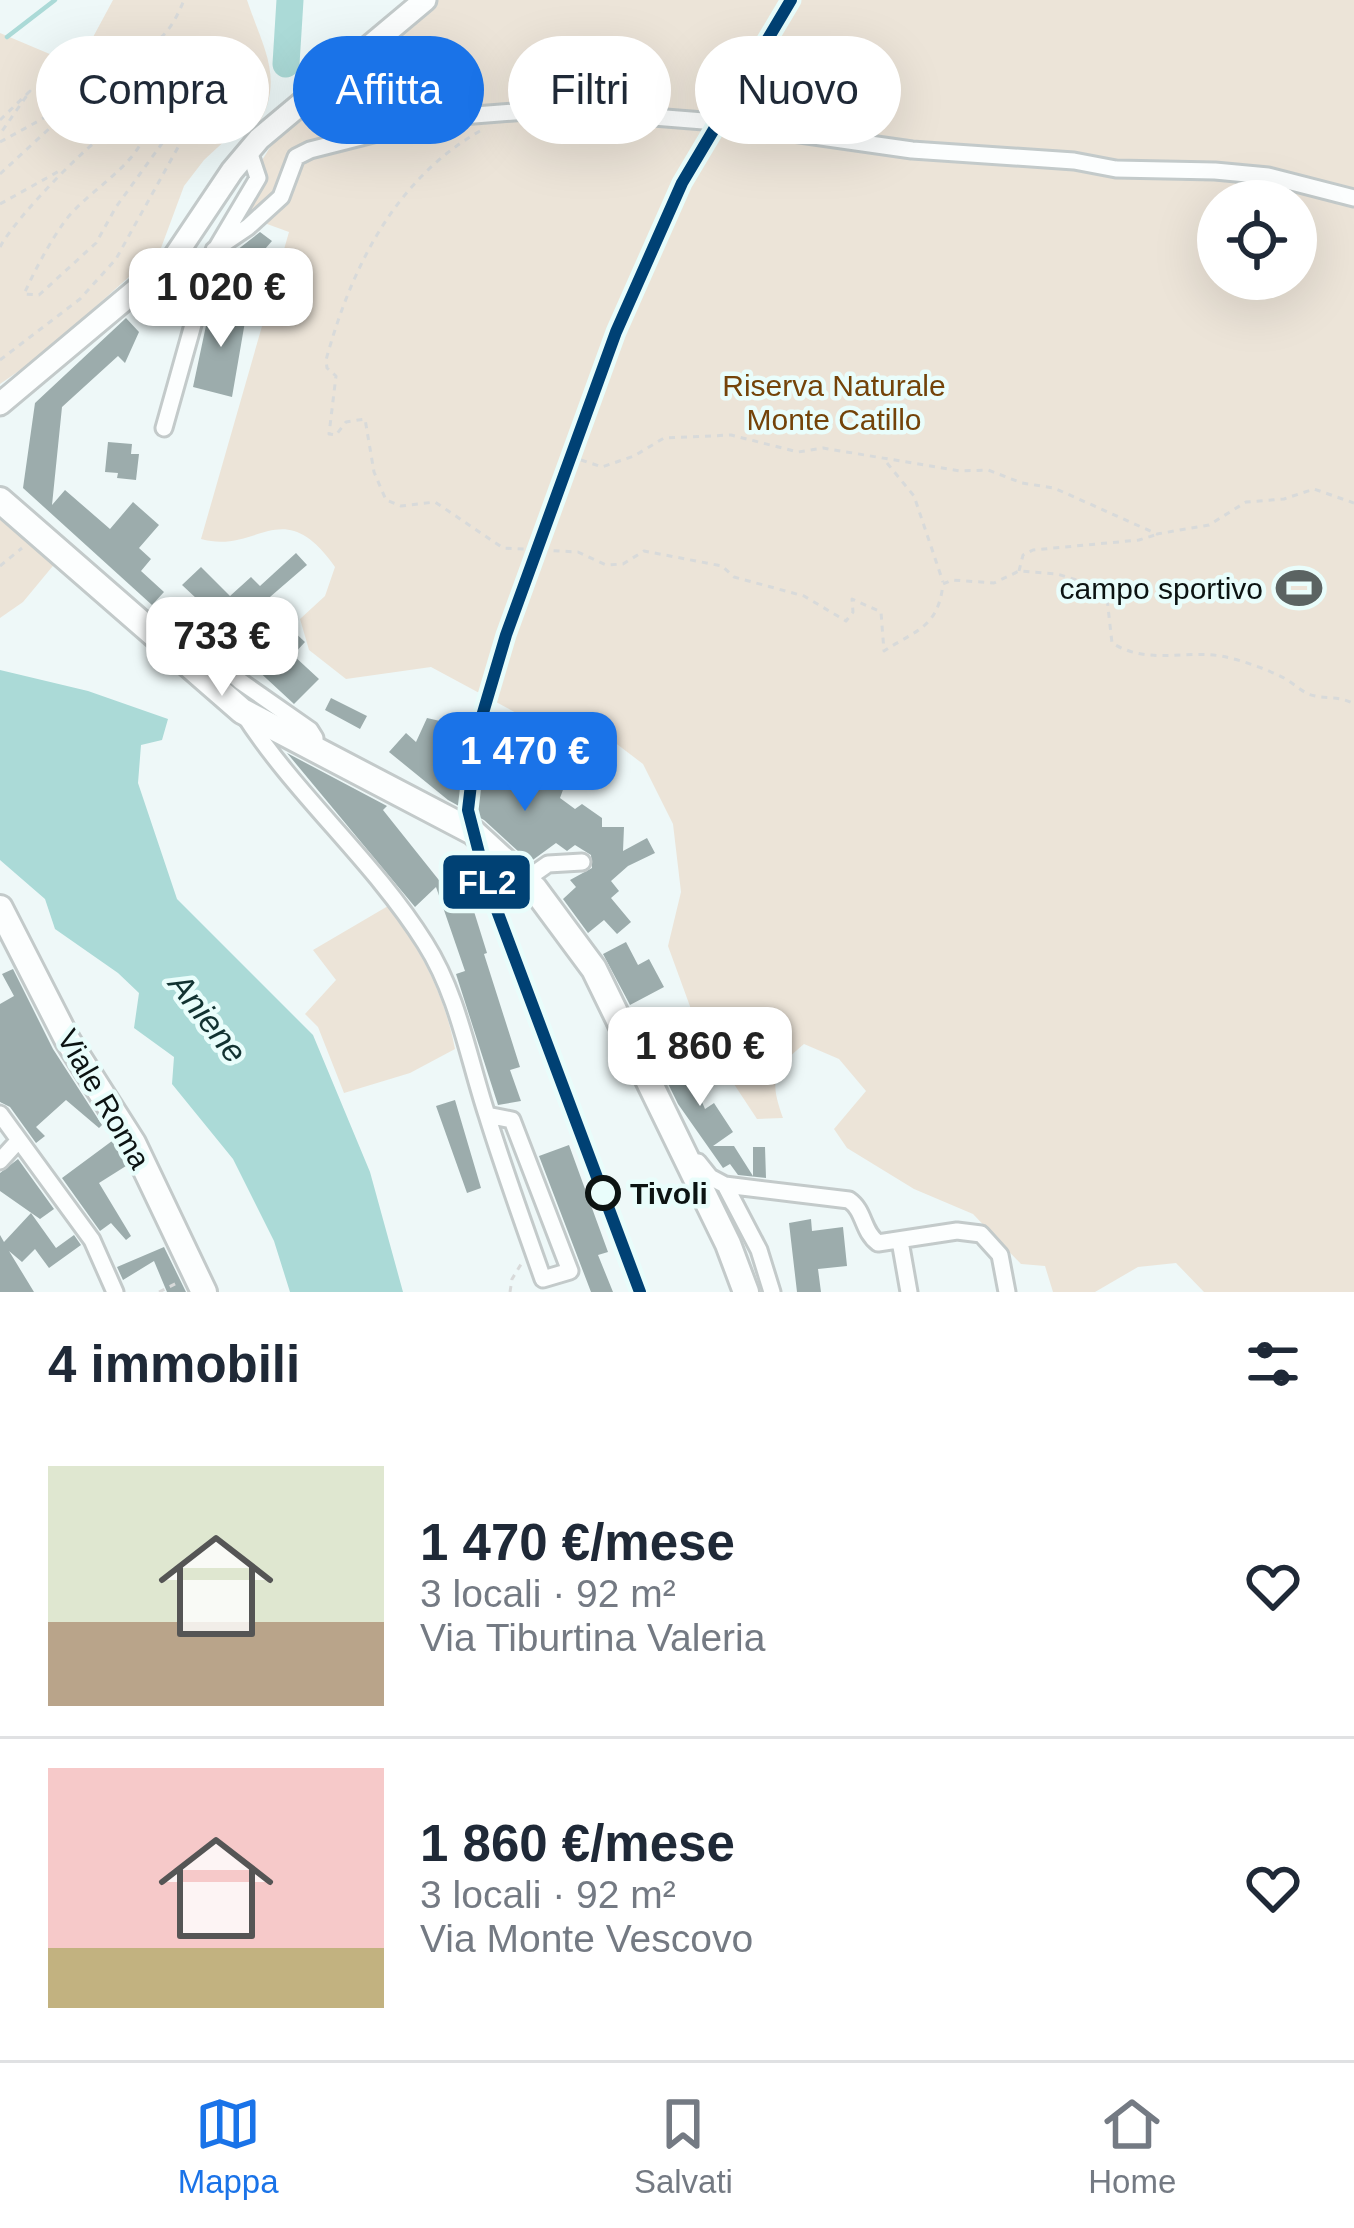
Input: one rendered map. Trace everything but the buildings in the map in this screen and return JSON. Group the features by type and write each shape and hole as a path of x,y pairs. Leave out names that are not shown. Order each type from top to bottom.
{"main road":[{"path":"2,406 173,259 249,151 425,0"},
{"path":"0,500 242,711 473,832 525,880 594,969 728,1244 746,1292"},
{"name":"Viale Roma","path":"0,908 68,1041 133,1143 204,1292"}],"street":[{"path":"214,250 281,197 296,157 436,118 508,112"},
{"path":"671,118 801,131 912,150 1074,161 1116,169 1250,174 1354,198"},
{"path":"164,428 196,314 200,276 259,178 249,151"},
{"path":"176,626 240,681 307,728 315,737 314,749"},
{"path":"242,711 265,747 426,944 450,993 487,1115 545,1286 570,1271 512,1120 487,1115"},
{"path":"525,880 548,864 582,862"},
{"path":"665,1112 710,1177 725,1185 849,1200 857,1206 874,1241 884,1244 957,1231 981,1234 1000,1255 1007,1292"},
{"path":"0,1114 92,1240 116,1292"},
{"path":"0,1161 19,1140"},
{"path":"725,1185 759,1250 772,1292"},
{"path":"900,1241 909,1292"}],"path":[{"path":"165,36 184,0"},
{"path":"0,120 30,91 0,134"},
{"path":"508,115 470,137 418,179 370,244 339,314 326,360 336,376 328,434 336,435 346,422 365,419 374,472 386,500 401,506 435,502 503,548 578,552 606,565 623,564 644,550 722,566 734,578 803,596 846,621 853,613 852,599 868,603 881,612 884,651 928,626 941,603 943,584 914,496 885,461"},
{"path":"0,142 36,123"},
{"path":"0,174 36,141"},
{"path":"0,247 10,227 95,144"},
{"path":"140,144 127,163 65,221 24,294 39,295 95,243 164,144"},
{"path":"0,360 80,299 116,259 180,144"},
{"path":"0,204 68,166"},
{"path":"581,460 602,467 664,438 731,435 799,452 823,448 885,461 988,470 1054,488 1157,534"},
{"path":"1019,571 1023,556 1034,550 1139,541 1209,525 1246,502 1284,499 1314,489 1354,503"},
{"path":"0,566 39,533"},
{"path":"943,584 952,580 994,583 1019,571 1057,574 1106,589 1112,644 1130,654 1219,656 1286,679 1310,695 1343,697 1354,704"},
{"path":"510,1292 512,1279 532,1249"}],"green space":[{"path":"113,0 247,0 260,36 94,36"},
{"name":"Riserva Naturale Monte Catillo","path":"436,0 1354,0 1354,1292 1204,1292 1176,1263 1138,1267 1095,1292 1053,1292 1045,1266 1021,1264 973,1214 914,1189 847,1148 834,1129 866,1091 839,1059 804,1044 777,1076 783,1118 757,1119 699,1031 668,946 681,892 673,824 643,764 597,729 535,723 431,667 346,679 309,650 300,619 325,596 335,567 316,545 284,529 239,540 201,539 289,232 231,211 272,144 293,126 293,144 484,144 484,36 395,36"},
{"path":"0,33 36,48 36,144 221,144 184,186 161,248 42,355 0,384"},
{"path":"0,510 57,561 23,602 0,618"},
{"path":"388,906 430,974 455,1049 410,1073 344,1093 318,1027 305,1014 336,980 313,950"}],"water":[{"path":"0,670 88,691 168,719 162,740 141,745 138,783 177,899 313,1035 370,1172 403,1292 290,1292 274,1241 233,1159 172,1084 174,1057 134,1028 139,993 55,929 45,899 0,860"}],"waterway":[{"name":"Aniene","path":"7,37 55,0"},
{"name":"Aniene","path":"286,64 290,0"}],"transit line":[{"name":"FL2","path":"640,1292 487,884 468,810 477,733 506,635 616,332 682,183 791,0"}],"place":[{"name":"campo sportivo","path":"1299,588"},
{"name":"Tivoli","path":"603,1193"}]}
